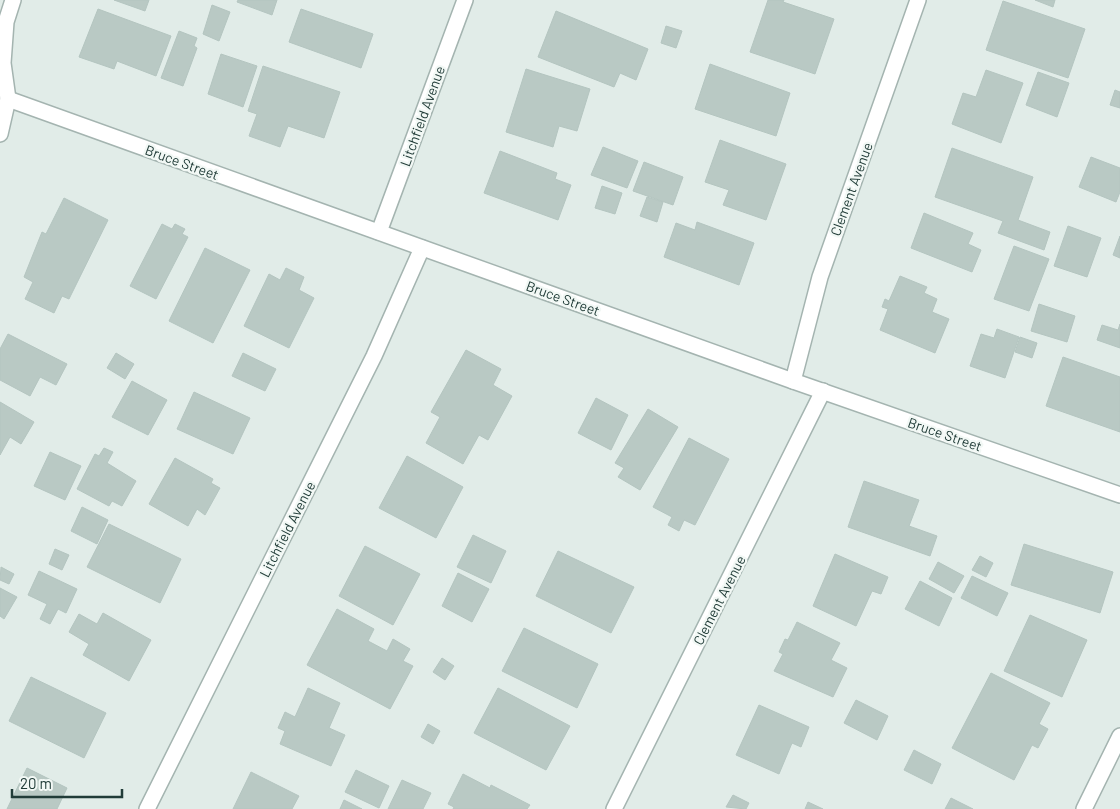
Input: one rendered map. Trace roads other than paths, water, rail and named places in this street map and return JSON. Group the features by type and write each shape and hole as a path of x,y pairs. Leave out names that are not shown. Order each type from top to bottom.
{"street":[{"path":"0,134 8,99 3,62 6,22 13,0"},
{"name":"Litchfield Avenue","path":"379,232 465,0"},
{"name":"Clement Avenue","path":"793,381 820,277 918,0"},
{"name":"Bruce Street","path":"8,99 793,381 1120,495"},
{"name":"Litchfield Avenue","path":"147,809 374,356 422,248"},
{"name":"Clement Avenue","path":"614,809 823,391"},
{"path":"1084,809 1120,736"}]}
